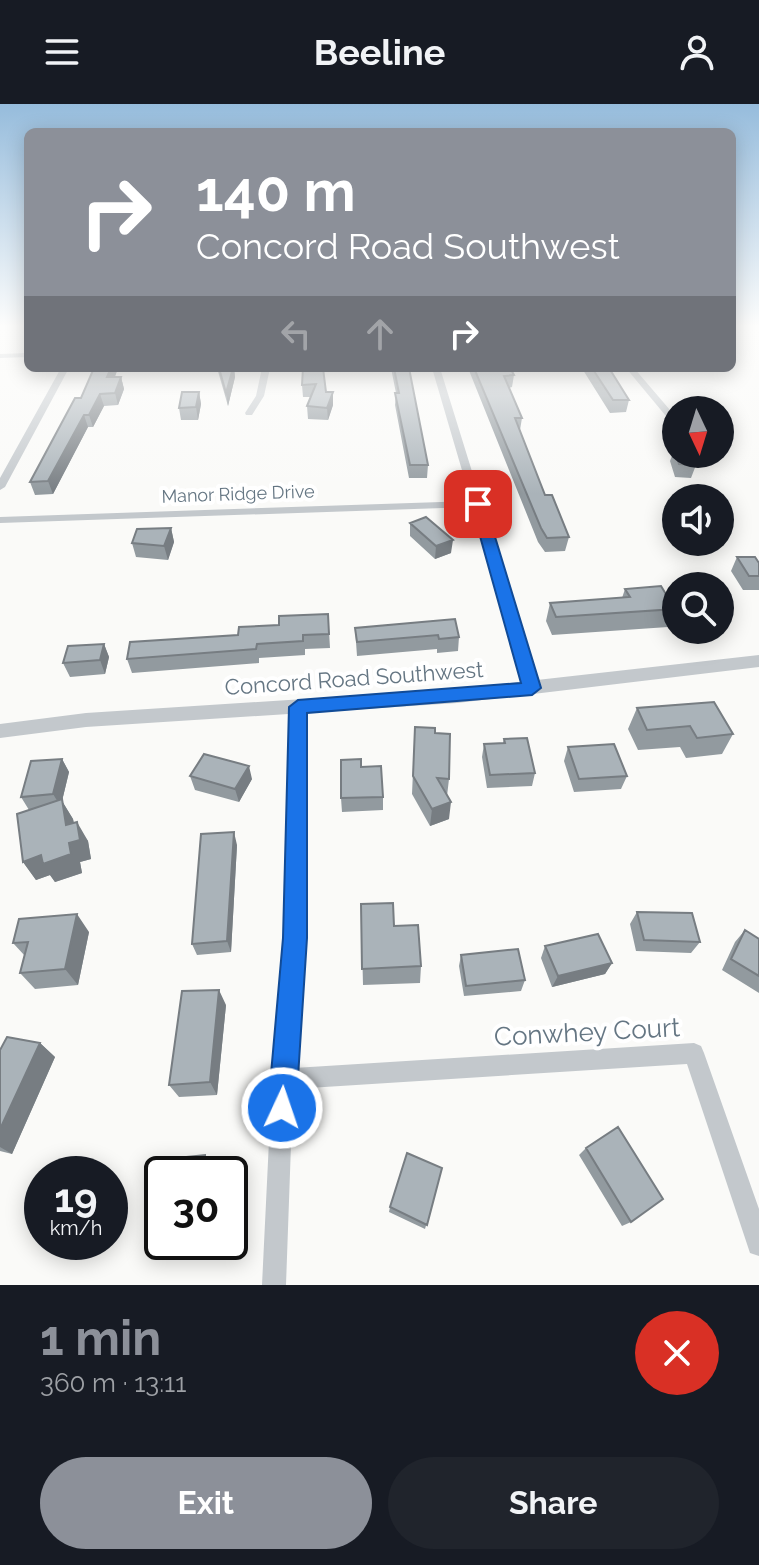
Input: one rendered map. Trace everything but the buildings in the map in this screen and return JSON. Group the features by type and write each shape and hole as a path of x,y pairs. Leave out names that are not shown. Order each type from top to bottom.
{"street":[{"path":"0,487 57,383"},
{"path":"249,413 260,396 263,383"},
{"path":"441,383 532,688"},
{"path":"643,383 662,406"},
{"name":"Manor Ridge Drive","path":"0,520 478,504"},
{"name":"Concord Road Southwest","path":"0,731 86,720 532,688 759,661"},
{"path":"274,1285 283,1079 295,938 298,707"},
{"name":"Conwhey Court","path":"283,1079 694,1053 759,1244"}],"route":[{"path":"282,1108 295,938 298,707 532,688 478,504"}]}
